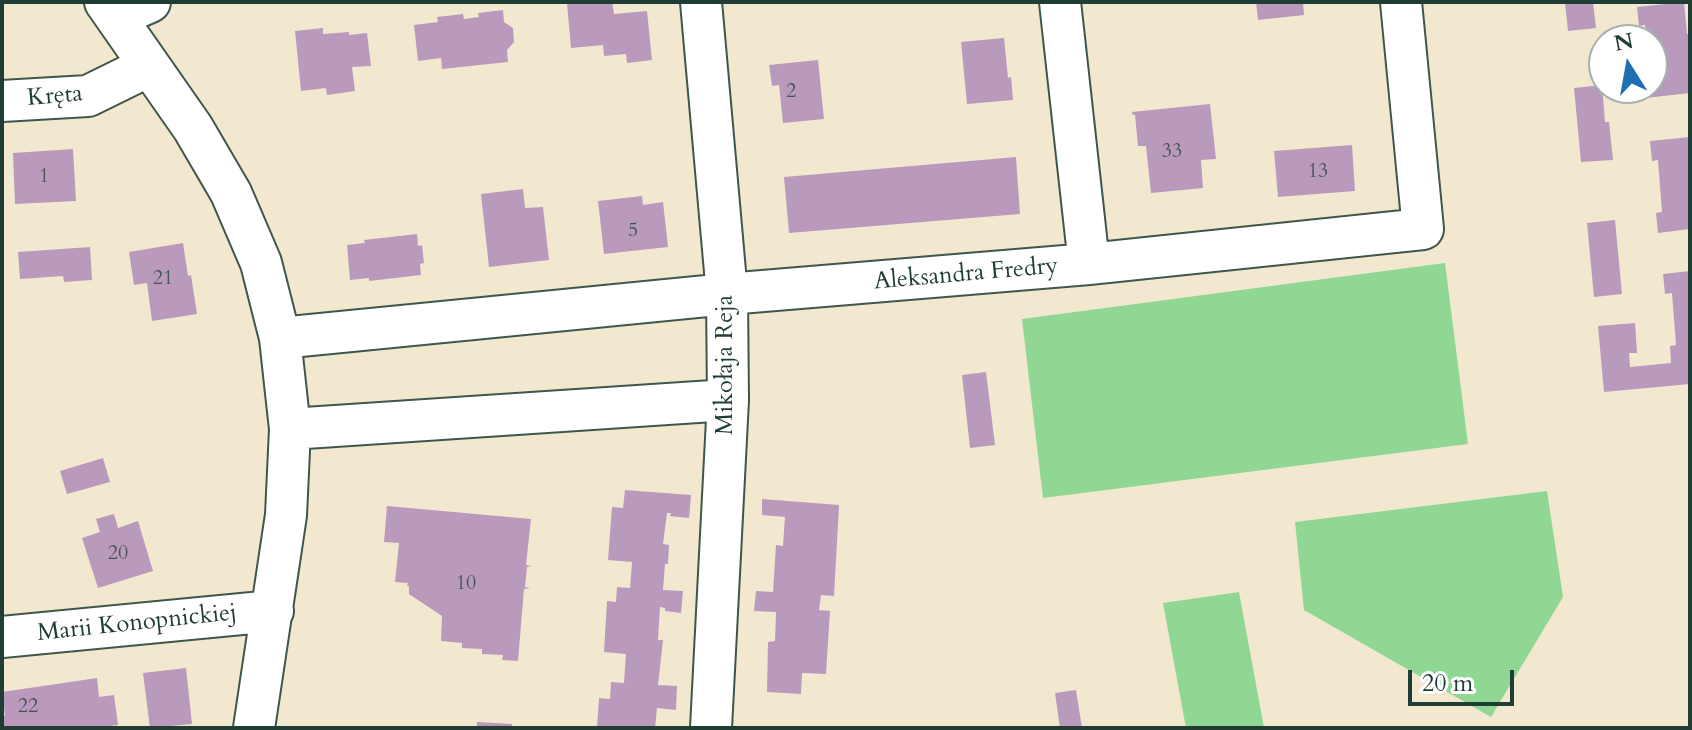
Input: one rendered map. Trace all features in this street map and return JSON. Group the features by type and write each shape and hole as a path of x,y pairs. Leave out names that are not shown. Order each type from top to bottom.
{"street":[{"name":"Mikołaja Reja","path":"701,2 727,294 728,400 711,728"},
{"path":"1060,2 1089,264"},
{"name":"Aleksandra Fredry","path":"280,338 727,294 1089,264 1423,229 1401,2"},
{"path":"124,7 149,66 193,128 231,193 261,263 280,338 290,429 286,515 254,728"},
{"name":"Kręta","path":"2,101 88,96 149,66"},
{"path":"290,429 728,400"},
{"name":"Marii Konopnickiej","path":"2,637 273,611"}],"green space":[{"path":"1445,263 1468,444 1043,498 1022,319"},
{"path":"1547,491 1563,597 1491,717 1304,610 1295,522"},
{"path":"1239,592 1264,728 1186,728 1163,603"}],"building":[{"path":"612,2 614,14 647,11 652,60 627,63 626,54 604,56 603,45 571,48 567,3"},
{"path":"1256,2 1303,2 1304,15 1258,20"},
{"path":"1565,2 1593,2 1596,24 1588,24 1588,29 1568,31"},
{"path":"1684,2 1687,34 1690,34 1690,93 1668,96 1668,24 1639,24 1637,7"},
{"path":"503,10 504,22 513,28 514,42 507,50 508,62 442,69 441,58 418,61 414,25 438,22 437,17 463,14 464,19 479,17 478,13"},
{"path":"323,28 323,34 367,33 371,66 352,67 355,91 327,95 326,88 301,91 295,31"},
{"path":"1004,38 1013,100 967,104 961,42"},
{"path":"818,60 824,119 783,123 779,85 772,86 769,65"},
{"path":"1588,86 1588,104 1604,104 1613,160 1581,162 1574,88"},
{"path":"1210,104 1216,159 1201,160 1203,188 1151,193 1146,146 1138,146 1135,115 1132,112"},
{"path":"1690,137 1690,229 1658,233 1656,213 1662,212 1658,160 1652,161 1650,141"},
{"path":"1352,145 1355,191 1278,197 1274,151"},
{"path":"73,149 76,201 15,204 13,153"},
{"path":"1016,157 1020,214 789,233 784,177"},
{"path":"523,189 525,208 543,207 549,260 489,267 481,194"},
{"path":"642,196 643,205 663,202 668,247 604,254 598,201"},
{"path":"1615,220 1622,294 1594,297 1587,223"},
{"path":"417,234 424,263 420,264 421,275 350,280 347,245"},
{"path":"183,243 197,314 152,321 147,283 134,285 129,252"},
{"path":"90,247 92,280 64,282 63,276 20,279 18,252"},
{"path":"1690,271 1690,384 1604,392 1598,326 1635,323 1637,353 1629,353 1630,367 1671,363 1670,346 1676,345 1672,293 1665,294 1663,274"},
{"path":"986,372 995,445 970,448 962,375"},
{"path":"103,458 110,482 67,494 60,471"},
{"path":"625,490 691,495 689,518 667,513 663,544 669,545 663,590 683,591 681,613 665,611 660,607 658,640 663,640 658,685 677,686 676,710 657,708 655,728 597,728 599,698 610,699 611,682 624,683 626,654 604,652 607,601 616,602 617,587 630,588 632,562 608,560 612,507 623,508"},
{"path":"762,499 839,505 834,596 821,595 819,610 830,611 826,674 802,673 801,694 767,692 768,642 775,641 776,612 754,611 756,591 773,592 776,545 783,546 785,517 762,515"},
{"path":"387,506 531,519 526,565 532,566 527,567 525,587 530,588 524,589 518,661 502,660 503,655 482,654 482,649 462,648 462,643 441,641 442,616 409,594 408,583 395,582 399,543 384,542"},
{"path":"114,514 118,528 138,521 153,571 98,588 82,538 100,532 96,519"},
{"path":"186,668 192,724 150,728 143,673"},
{"path":"97,678 99,697 114,695 118,725 2,728 2,716 5,716 2,692"},
{"path":"1076,690 1082,728 1060,728 1055,693"},
{"path":"477,722 512,724 512,728 477,728"}]}
